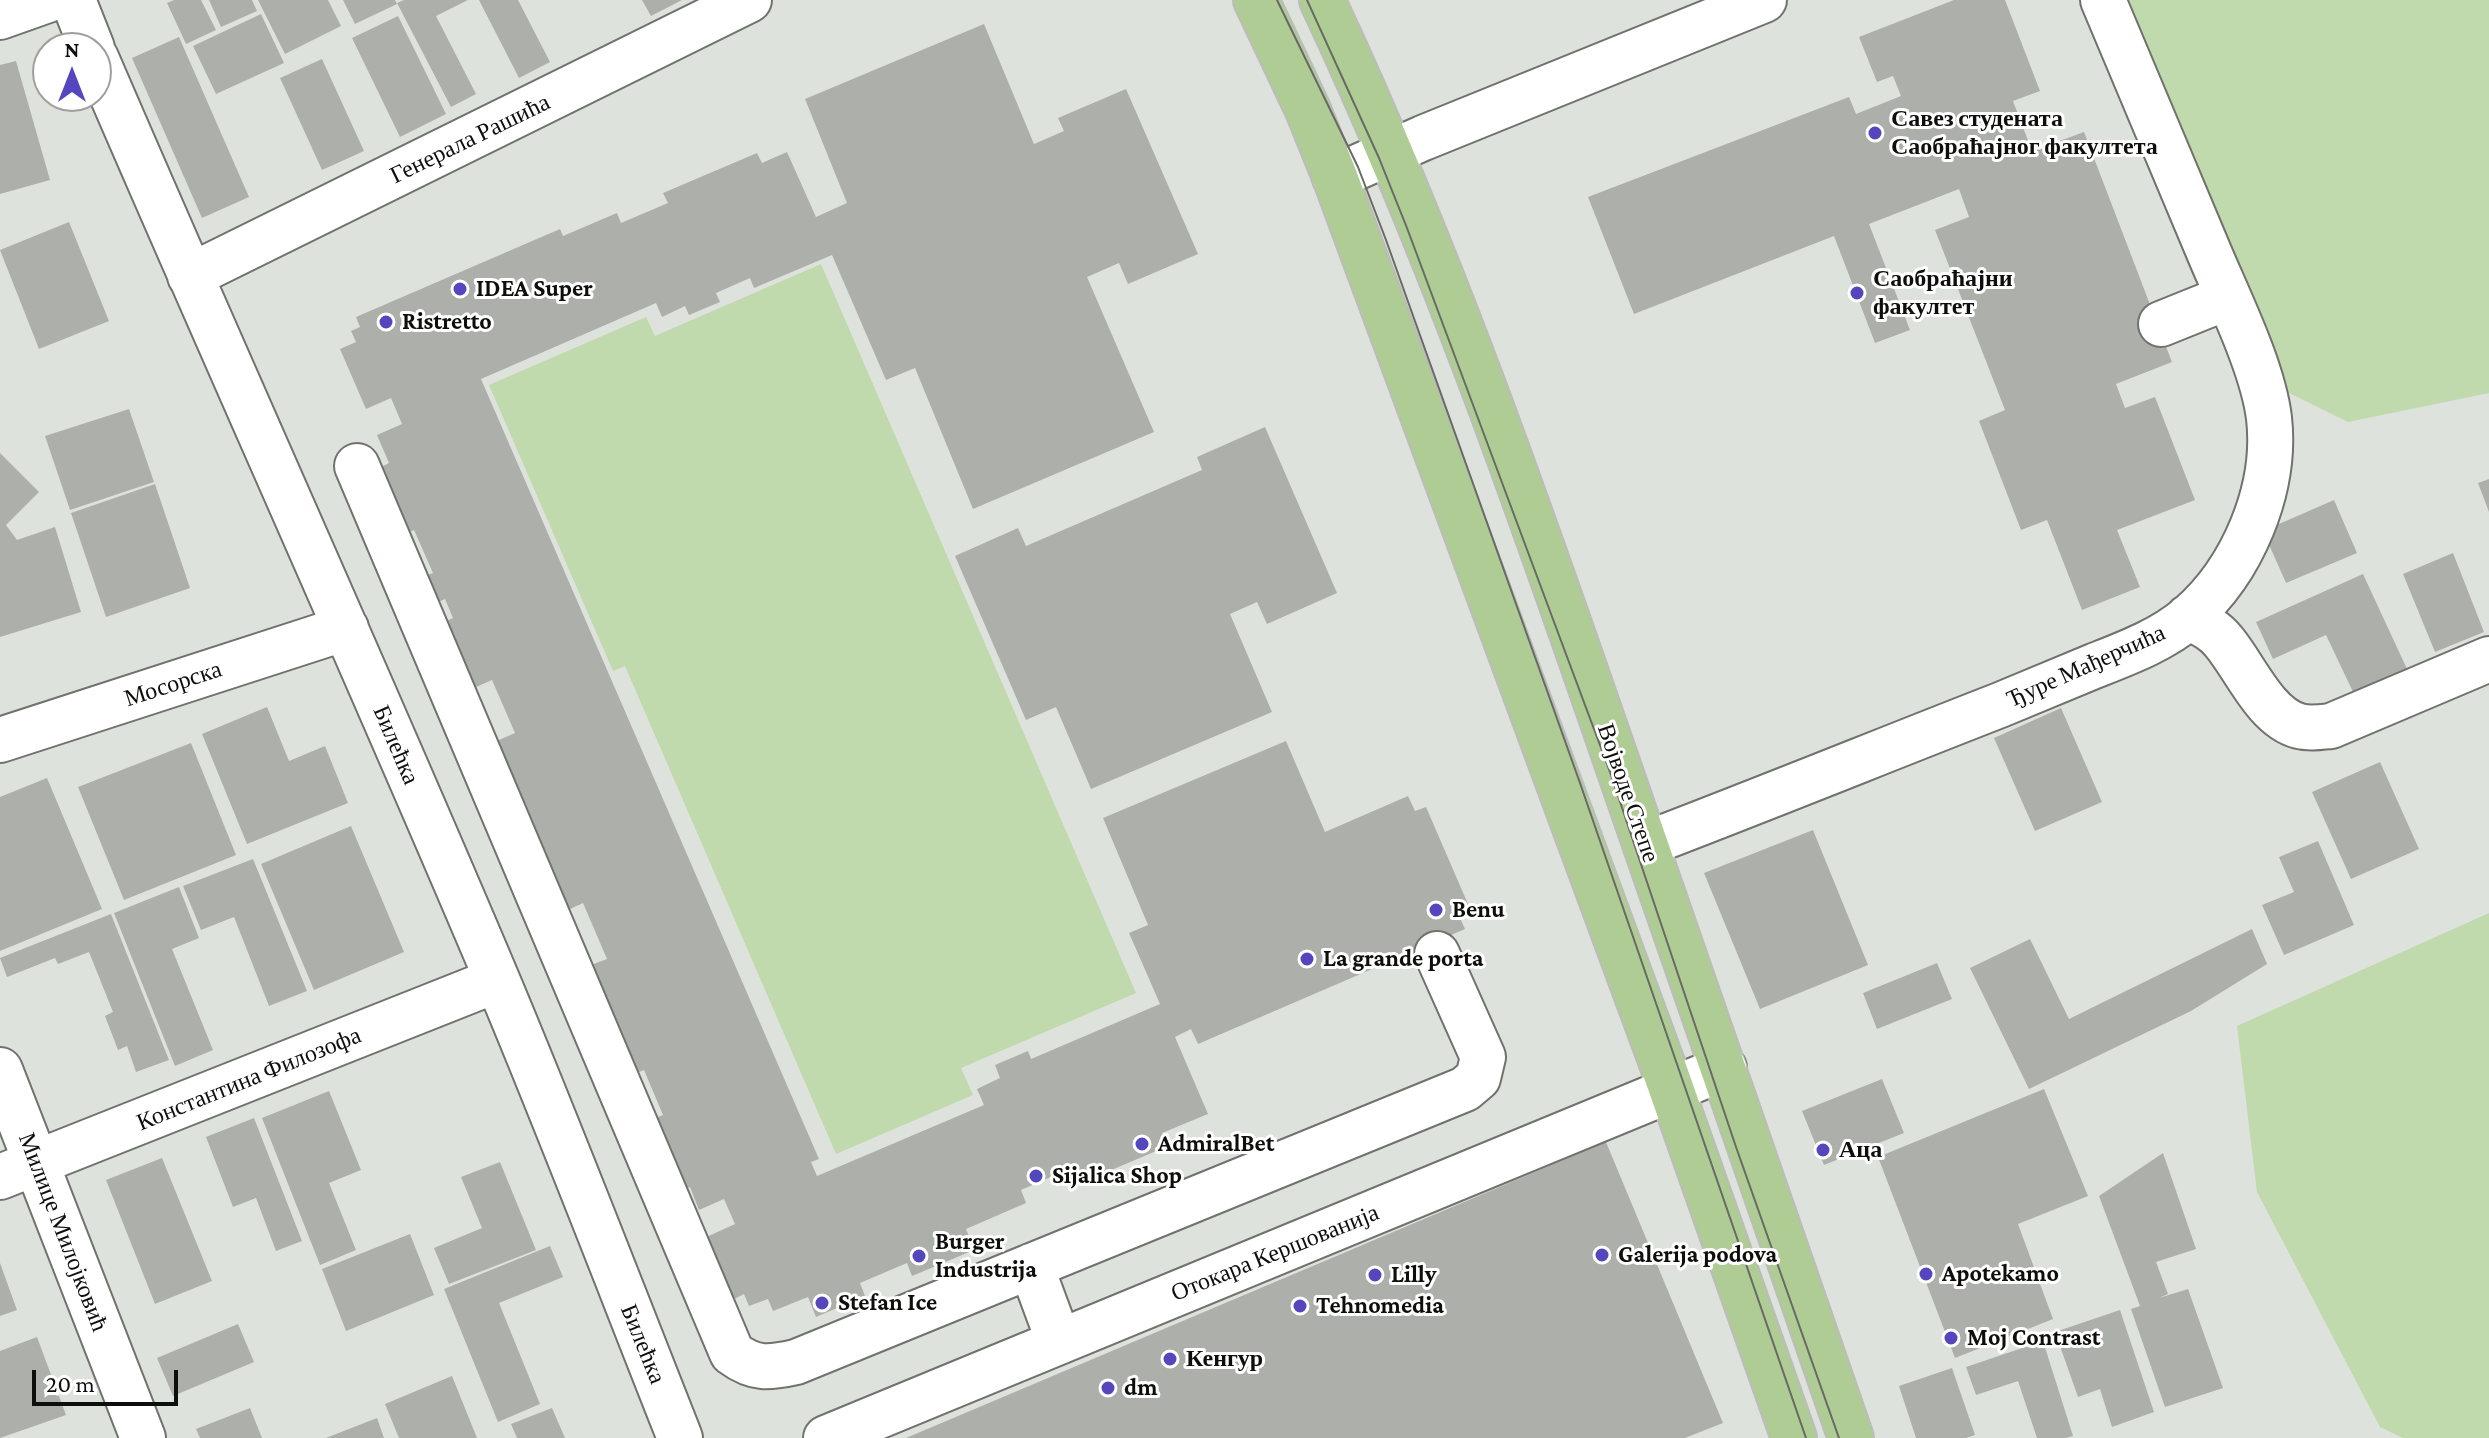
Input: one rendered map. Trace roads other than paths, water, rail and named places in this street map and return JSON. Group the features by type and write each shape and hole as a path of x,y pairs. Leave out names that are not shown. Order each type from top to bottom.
{"main road":[{"path":"1256,0 1308,110 1335,177 1671,1089 1794,1438"},
{"name":"Војводе Степе","path":"1322,0 1392,153 1469,344 1547,559 1851,1438"}],"street":[{"path":"0,17 48,0"},
{"path":"73,0 86,32"},
{"name":"Генерала Рашића","path":"190,276 749,0"},
{"path":"1335,177 1764,0"},
{"path":"2103,0 2228,297 2262,384 2269,419 2263,490 2249,532 2235,564 2188,617"},
{"name":"Билећка","path":"112,95 497,980 680,1438"},
{"path":"2161,324 2228,297"},
{"path":"357,466 732,1353 743,1361 767,1368 796,1362 1465,1089 1478,1078 1483,1057 1437,954"},
{"name":"Ђуре Мађерчића","path":"1646,844 2109,660 2156,639 2188,617 2226,643 2262,697 2282,717 2298,726 2331,726 2489,659"},
{"name":"Мосорска","path":"0,740 346,628"},
{"name":"Константина Филозофа","path":"18,1171 497,980"},
{"name":"Отокара Кершованија","path":"826,1438 1724,1068"},
{"name":"Милице Милојковић","path":"0,1070 18,1171 143,1438"},
{"path":"1031,1266 1059,1342"}],"tram line":[{"path":"1277,0 1358,167 1386,240 1580,783 1806,1438"},
{"path":"1307,0 1379,158 1407,228 1610,772 1736,1147 1839,1438"}],"place":[{"name":"Савез студената Саобраћајног факултета","path":"1875,133"},
{"name":"IDEA Super","path":"460,289"},
{"name":"Саобраћајни факултет","path":"1857,293"},
{"name":"Ristretto","path":"386,322"},
{"name":"Benu","path":"1436,910"},
{"name":"La grande porta","path":"1307,959"},
{"name":"AdmiralBet","path":"1142,1144"},
{"name":"Аца","path":"1823,1150"},
{"name":"Sijalica Shop","path":"1036,1176"},
{"name":"Galerija podova","path":"1602,1255"},
{"name":"Burger Industrija","path":"919,1256"},
{"name":"Apotekamo","path":"1926,1274"},
{"name":"Lilly","path":"1375,1275"},
{"name":"Stefan Ice","path":"822,1303"},
{"name":"Tehnomedia","path":"1300,1306"},
{"name":"Moj Contrast","path":"1951,1338"},
{"name":"Кенгур","path":"1170,1359"},
{"name":"dm","path":"1108,1388"}]}
